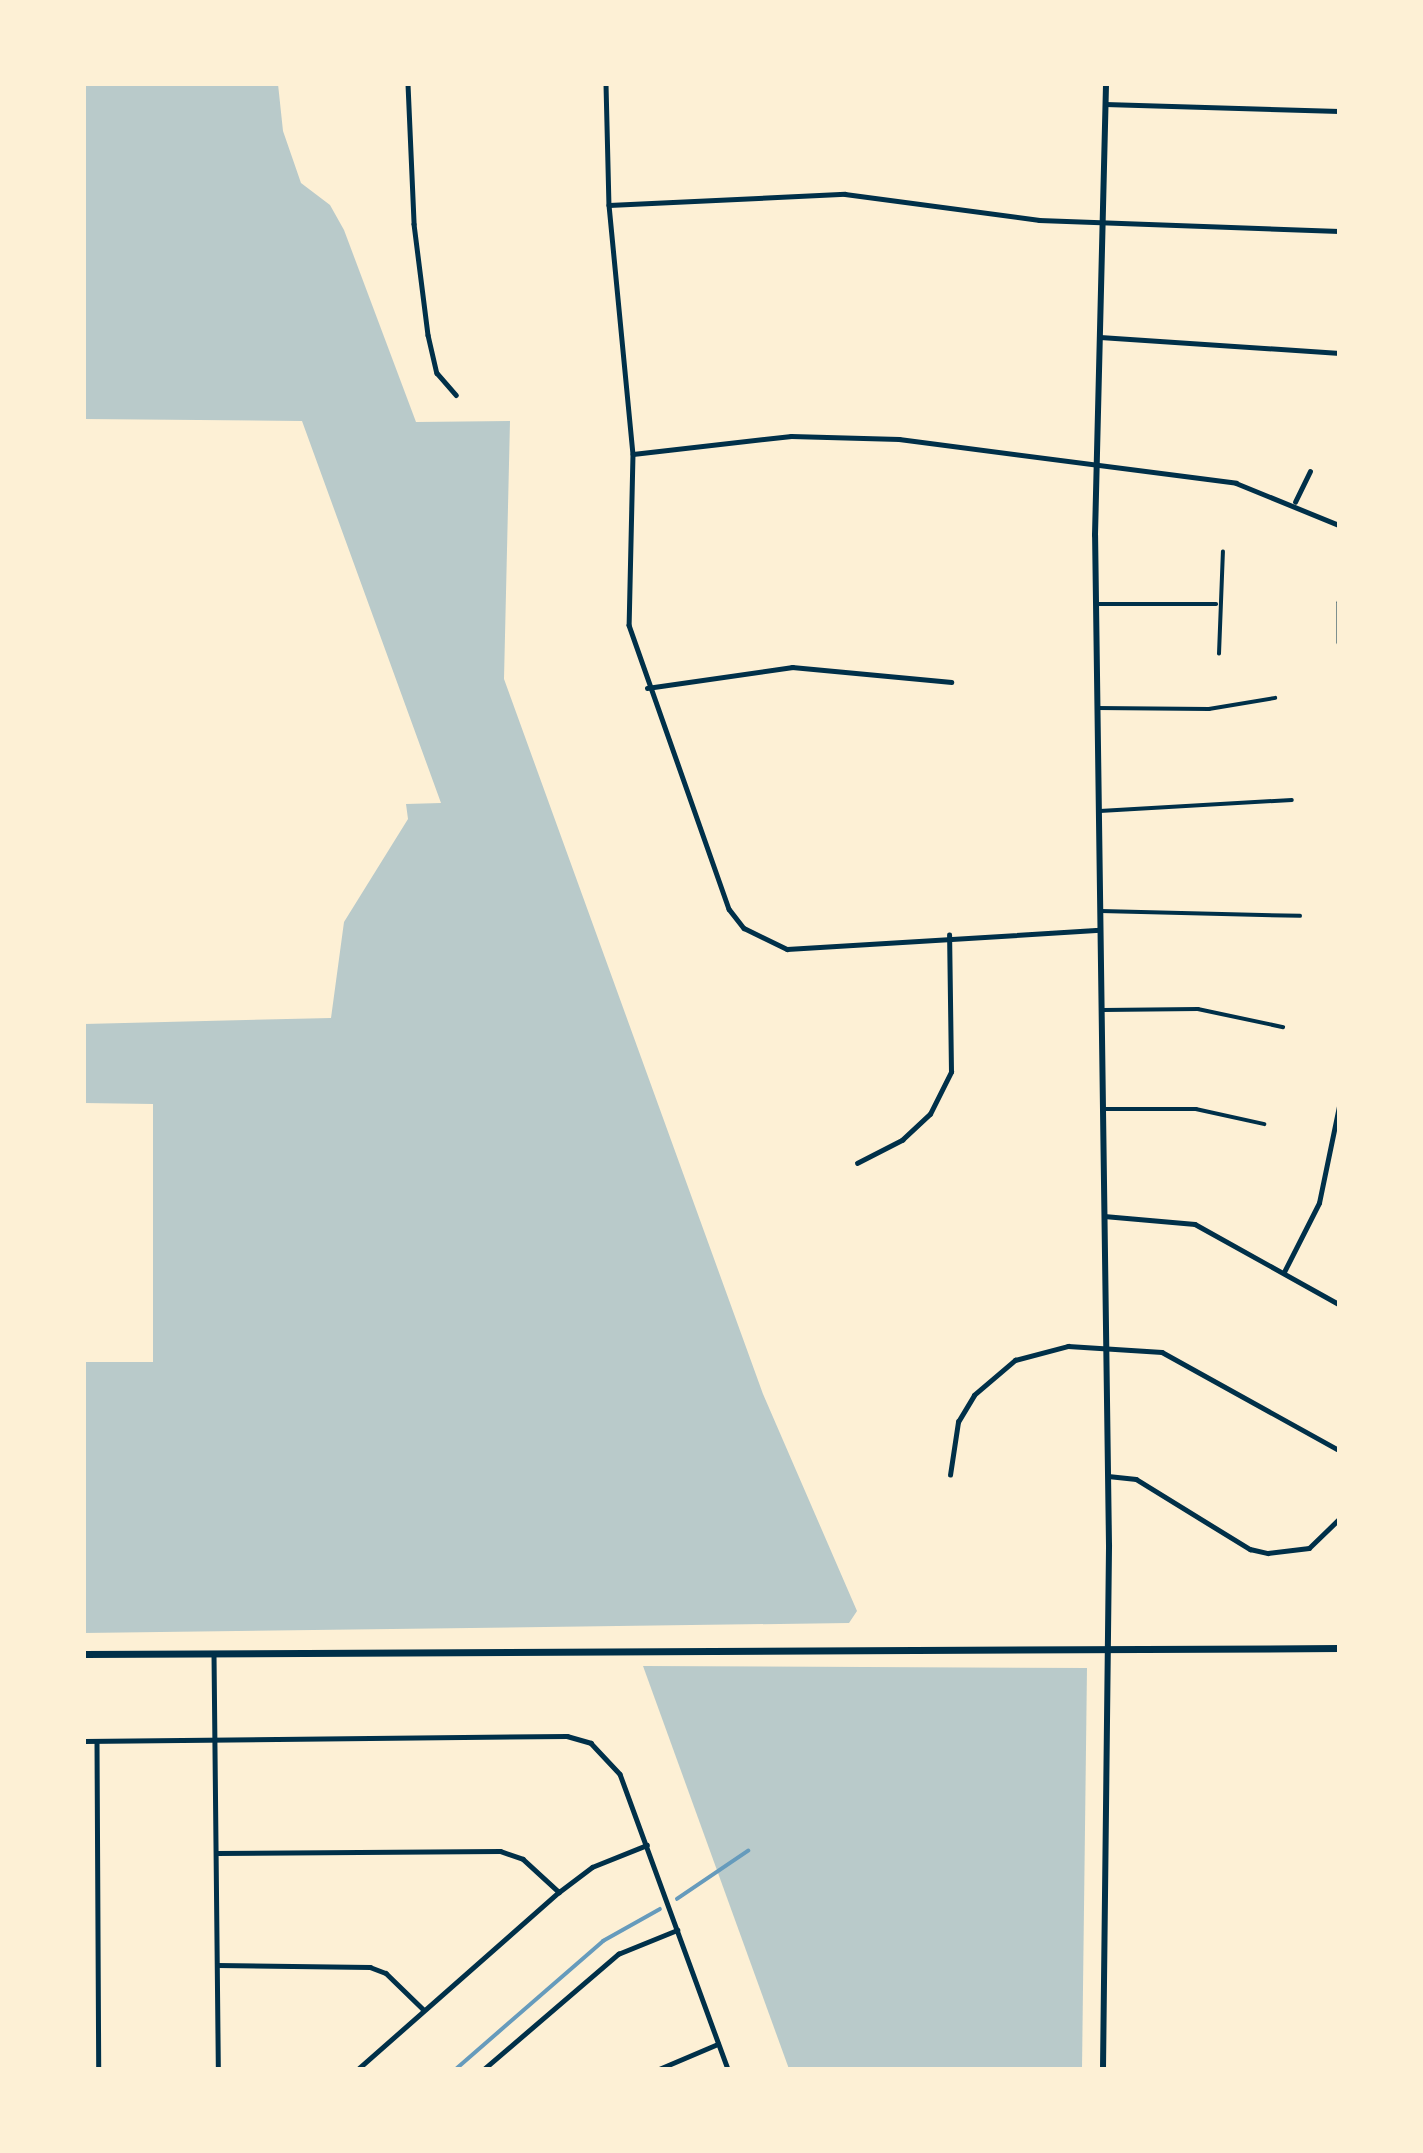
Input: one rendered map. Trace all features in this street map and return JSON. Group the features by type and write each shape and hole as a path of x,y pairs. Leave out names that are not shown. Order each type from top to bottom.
{"main road":[{"path":"84,1654 1339,1648"}],"street":[{"path":"408,84 414,224 428,335 437,373 456,394"},
{"path":"606,84 609,205 633,454 629,625 647,688 729,909 744,928 787,949 949,935 1099,930"},
{"path":"1103,2069 1109,1647 1095,464 1106,84"},
{"path":"1105,104 1339,111"},
{"path":"609,205 845,194 1102,223 1339,231"},
{"path":"1100,337 1339,353"},
{"path":"633,454 846,435 1236,483 1295,502 1339,525"},
{"path":"1295,502 1310,471"},
{"path":"1219,654 1216,604 1223,552"},
{"path":"1339,601 1339,642"},
{"path":"1095,604 1216,604"},
{"path":"647,688 792,667 951,682"},
{"path":"1097,708 1209,709 1275,698"},
{"path":"1098,811 1292,800"},
{"path":"1099,911 1300,916"},
{"path":"857,1163 902,1140 930,1114 951,1072 949,935"},
{"path":"1101,1010 1198,1009 1283,1027"},
{"path":"1284,1272 1319,1203 1339,1106"},
{"path":"1102,1110 1196,1109 1264,1124"},
{"path":"1104,1216 1195,1224 1339,1304"},
{"path":"950,1475 958,1422 994,1374 1039,1351 1106,1347 1178,1359 1339,1450"},
{"path":"1108,1476 1136,1479 1250,1549 1268,1553 1309,1548 1339,1519"},
{"path":"214,1654 218,2069"},
{"path":"84,1741 567,1736 591,1743 620,1774 728,2069"},
{"path":"97,1741 99,2069"},
{"path":"358,2069 559,1892 592,1867 647,1845"},
{"path":"216,1853 500,1851 523,1859 559,1892"},
{"path":"484,2069 618,1954 677,1930"},
{"path":"217,1965 370,1967 403,1986 424,2010"},
{"path":"659,2069 718,2043"}],"shaded area":[{"path":"84,84 278,84 283,131 301,183 330,205 344,230 416,422 510,421 504,679 763,1394 857,1611 849,1623 84,1633 84,1362 153,1362 153,1104 84,1103 84,1024 331,1018 344,922 408,819 406,804 441,803 302,421 84,419"},
{"path":"643,1666 1087,1668 1082,2069 789,2069"}],"waterway":[{"path":"677,1899 748,1851"},
{"path":"456,2069 603,1941 660,1909"}]}
